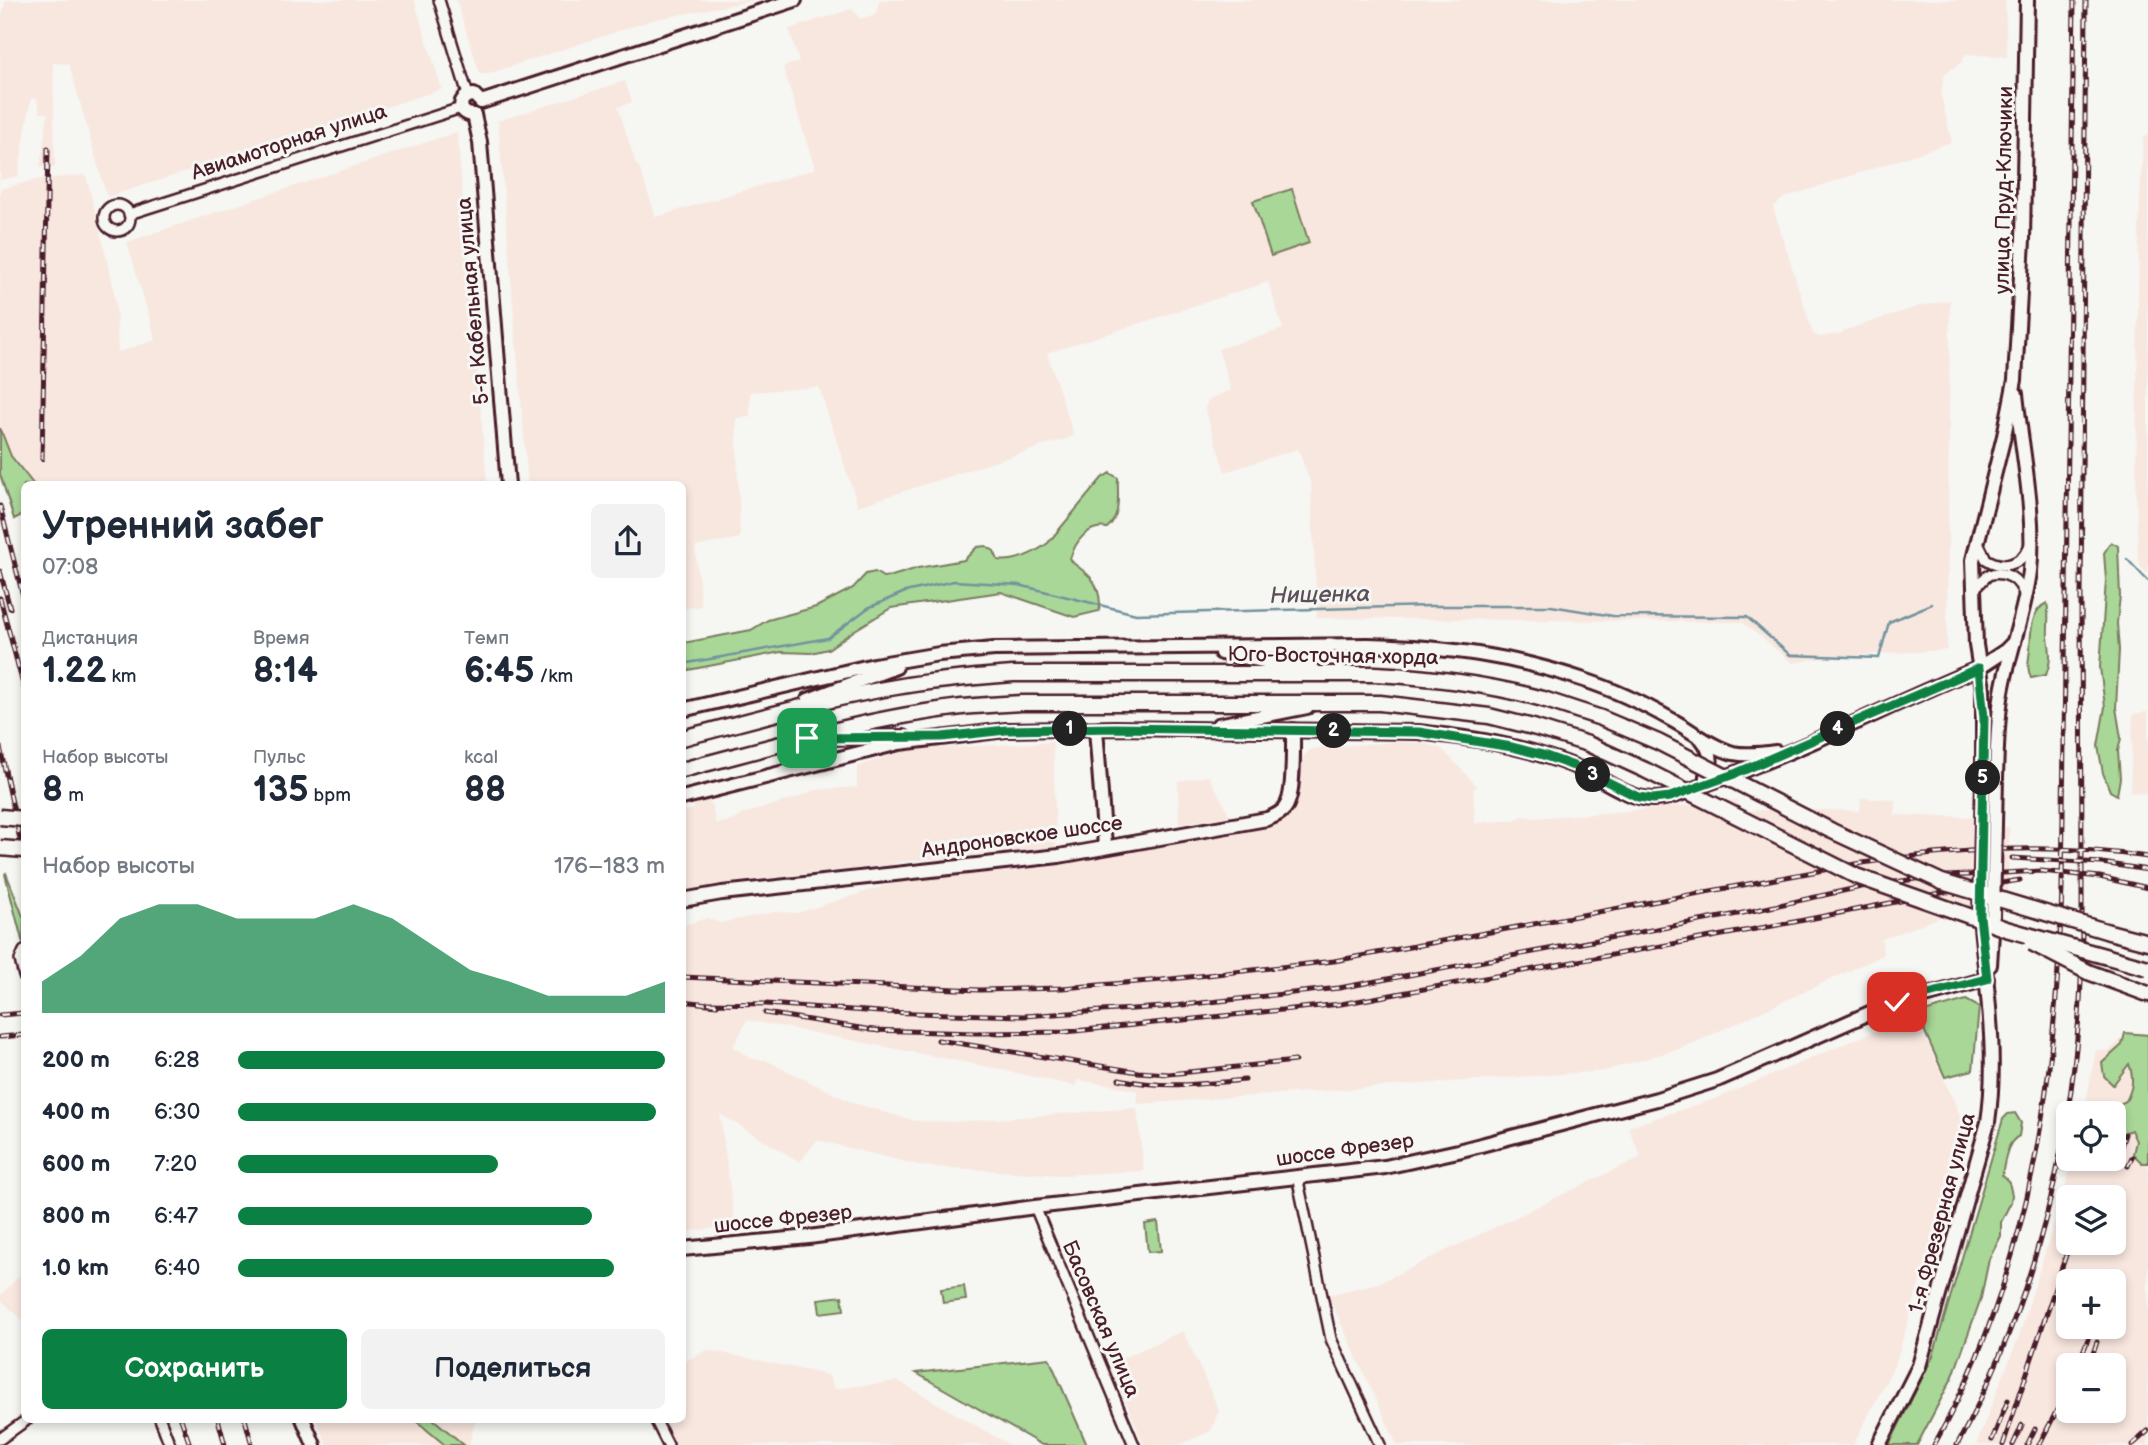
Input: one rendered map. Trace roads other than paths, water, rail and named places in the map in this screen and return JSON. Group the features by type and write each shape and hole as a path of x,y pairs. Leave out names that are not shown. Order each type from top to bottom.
{"main road":[{"name":"Юго-Восточная хорда","path":"686,737 848,696 957,678 1075,673 1434,677 1496,687 1601,718 1658,742 1832,831 1942,881 2148,942"},
{"path":"686,769 904,716 963,707 1021,703 1381,703 1436,708 1489,716 1588,744 1645,769 1856,876 2006,929 2148,968"},
{"path":"0,817 21,819"},
{"path":"0,848 21,850"},
{"path":"2006,929 2088,972 2148,994"},
{"path":"2109,932 2148,936"}],"street":[{"path":"439,0 468,95"},
{"path":"481,102 795,0"},
{"name":"улица Пруд-Ключики","path":"1990,778 1972,594 1972,560 2004,436 2015,380 2023,240 2026,0"},
{"path":"468,95 474,95 481,102 479,112 474,115 467,115 461,108 461,102 468,95"},
{"name":"Авиамоторная улица","path":"129,214 461,108"},
{"name":"5-я Кабельная улица","path":"474,115 480,142 508,481"},
{"name":"улица Пруд-Ключики","path":"1990,778 2001,693 2026,599 2031,542 2015,380"},
{"path":"1977,538 1978,547 1986,559 2000,565 2017,562 2027,552 2031,542"},
{"path":"1972,594 1983,578 2003,573 2020,584 2026,599"},
{"path":"686,796 899,743 1006,730 1096,729 1419,732 1462,737 1543,755 1582,769 1638,797 1653,799 1670,797 1737,773 1979,668 2014,642"},
{"path":"686,709 874,665 994,649 1368,645 1429,647 1472,652 1544,667 1586,680 1656,710 1734,753 1755,755 1790,750"},
{"path":"1190,647 1338,674"},
{"path":"758,719 926,656"},
{"path":"1194,730 1325,703"},
{"path":"1096,729 1105,846"},
{"name":"Андроновское шоссе","path":"686,899 722,893 1059,856 1277,815 1288,803 1293,730"},
{"path":"1693,788 1705,777 1711,764 1708,748 1697,734"},
{"path":"807,738 942,737"},
{"name":"1-я Фрезерная улица","path":"1879,1445 1919,1367 1984,1143 1990,1109 1991,1014 1987,979 1987,916 1990,778"},
{"name":"шоссе Фрезер","path":"686,1249 809,1237 1035,1207 1385,1167 1657,1099 1717,1080 1881,1008 1987,979"},
{"path":"1297,1176 1331,1339 1380,1445"},
{"name":"Басовская улица","path":"1035,1207 1134,1445"},
{"path":"1,1438 22,1423"},
{"path":"162,1423 170,1445"},
{"path":"305,1423 314,1445"},
{"path":"657,1423 668,1445"}],"waterway":[{"name":"Нищенка","path":"2127,559 2148,581"},
{"name":"Нищенка","path":"686,663 828,638 868,608 905,592 954,581 1019,585 1136,614 1430,606 1551,606 1613,616 1747,617 1790,655 1879,658 1889,622 1932,604"}],"railway":[{"path":"1934,1445 1967,1380 1994,1313 2015,1245 2032,1175 2053,1032 2062,888 2074,0"},
{"path":"1957,1445 2003,1349 2038,1247 2062,1143 2079,1017 2082,932 2081,522 2086,0"},
{"path":"42,459 48,148"},
{"path":"0,506 21,588"},
{"path":"0,571 10,608"},
{"path":"0,598 21,677"},
{"path":"0,747 21,844"},
{"path":"686,977 980,990 1062,988 1162,980 1334,961 1893,859 2002,849 2111,852 2148,857"},
{"path":"2012,858 2102,863 2148,870"},
{"path":"708,1003 1023,1016 1164,1007 1339,988 1743,913 1861,887 1929,877 2041,871 2100,877 2148,888"},
{"path":"870,1030 1065,1032 1341,1004 2020,880"},
{"path":"686,1001 717,1005"},
{"path":"0,1015 21,1013"},
{"path":"765,1013 879,1031"},
{"path":"0,1037 21,1035"},
{"path":"938,1040 1138,1072 1169,1074 1295,1061"},
{"path":"1119,1079 1167,1085 1245,1080"},
{"path":"2128,1166 2132,1157"},
{"path":"2003,1445 2066,1255"},
{"path":"2083,1353 2088,1339"},
{"path":"2093,1353 2097,1342"},
{"path":"1992,1440 2008,1400"},
{"path":"2039,1445 2056,1412"},
{"path":"182,1423 190,1445"},
{"path":"219,1423 225,1445"},
{"path":"246,1423 252,1445"},
{"path":"2013,1445 2022,1425"},
{"path":"2027,1445 2035,1429"},
{"path":"2132,1445 2148,1431"}]}
